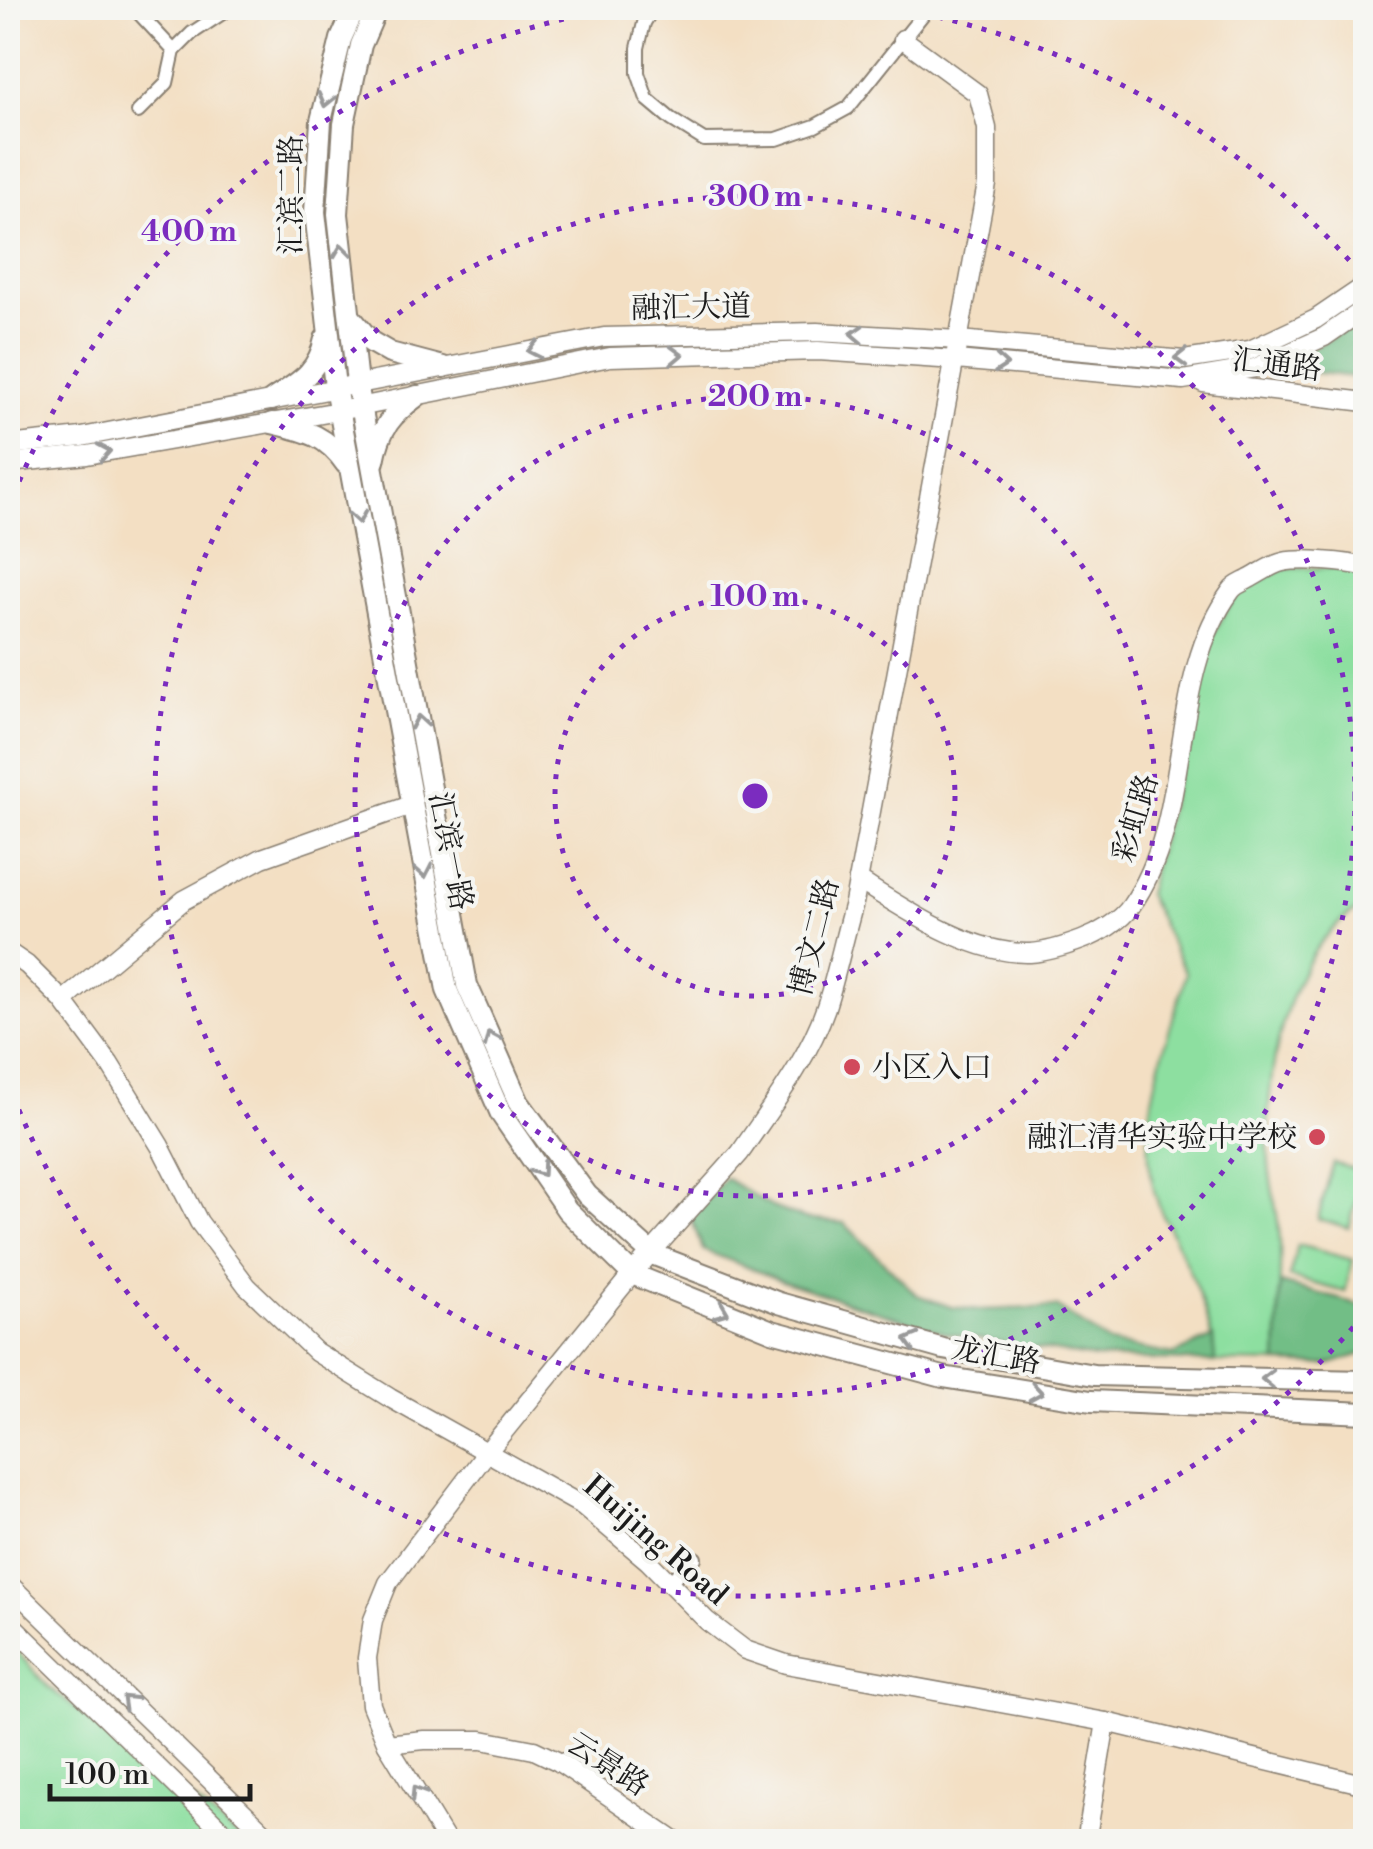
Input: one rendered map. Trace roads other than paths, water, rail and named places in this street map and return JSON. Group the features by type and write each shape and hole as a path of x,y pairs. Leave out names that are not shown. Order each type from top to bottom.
{"main road":[{"name":"汇滨二路","path":"334,387 316,212 321,120 341,39 355,8"},
{"name":"汇滨二路","path":"358,383 338,214 344,124 361,45 377,8"},
{"path":"350,318 371,342 390,353 443,367"},
{"path":"272,400 310,372 321,356 327,327"},
{"name":"汇滨一路","path":"358,383 467,985 519,1103 587,1195 652,1254"},
{"name":"汇滨一路","path":"334,387 447,990 502,1114 568,1210 632,1274"},
{"path":"373,468 377,442 385,426 398,410 418,396"},
{"path":"272,423 319,436 335,448 350,470"},
{"name":"龙汇路","path":"652,1254 779,1303 943,1350 1094,1375 1366,1380"},
{"name":"龙汇路","path":"632,1274 772,1330 943,1378 1090,1401 1366,1413"}],"street":[{"path":"134,8 174,51"},
{"path":"138,112 167,82 174,51 192,33 230,8"},
{"path":"653,8 644,22 638,73 647,99 704,140 777,139 816,126 848,108 928,8"},
{"name":"博文二路","path":"447,1842 386,1744 370,1704 366,1658 374,1620 388,1583 488,1451 632,1274 740,1152 801,1062 826,1010 858,880 987,184 987,128 978,94 903,39"},
{"name":"融汇大道","path":"8,445 82,437 604,336 818,332 1184,360 1250,350 1316,320 1366,284"},
{"name":"融汇大道","path":"8,464 87,455 272,423 610,357 818,351 1183,380 1255,368 1324,337 1366,308"},
{"name":"汇通路","path":"1183,380 1366,402"},
{"name":"彩虹路","path":"858,880 924,922 1004,950 1031,953 1094,936 1129,910 1150,874 1166,824 1191,691 1207,632 1233,587 1282,562 1348,562 1366,567"},
{"path":"63,1002 184,900 262,858 411,806"},
{"name":"Huijing Road","path":"8,952 28,965 63,1002 110,1063 160,1146 199,1222 246,1286 316,1352 583,1506 648,1562 707,1621 745,1650 786,1664 1106,1722 1366,1785"},
{"path":"668,1582 695,1558"},
{"path":"8,1583 274,1842"},
{"path":"8,1621 234,1842"},
{"path":"1086,1842 1106,1722"},
{"name":"云景路","path":"386,1744 482,1740 534,1750 560,1762 676,1842"}],"place":[{"name":"小区入口","path":"852,1067"},
{"name":"融汇清华实验中学校","path":"1317,1137"}]}
